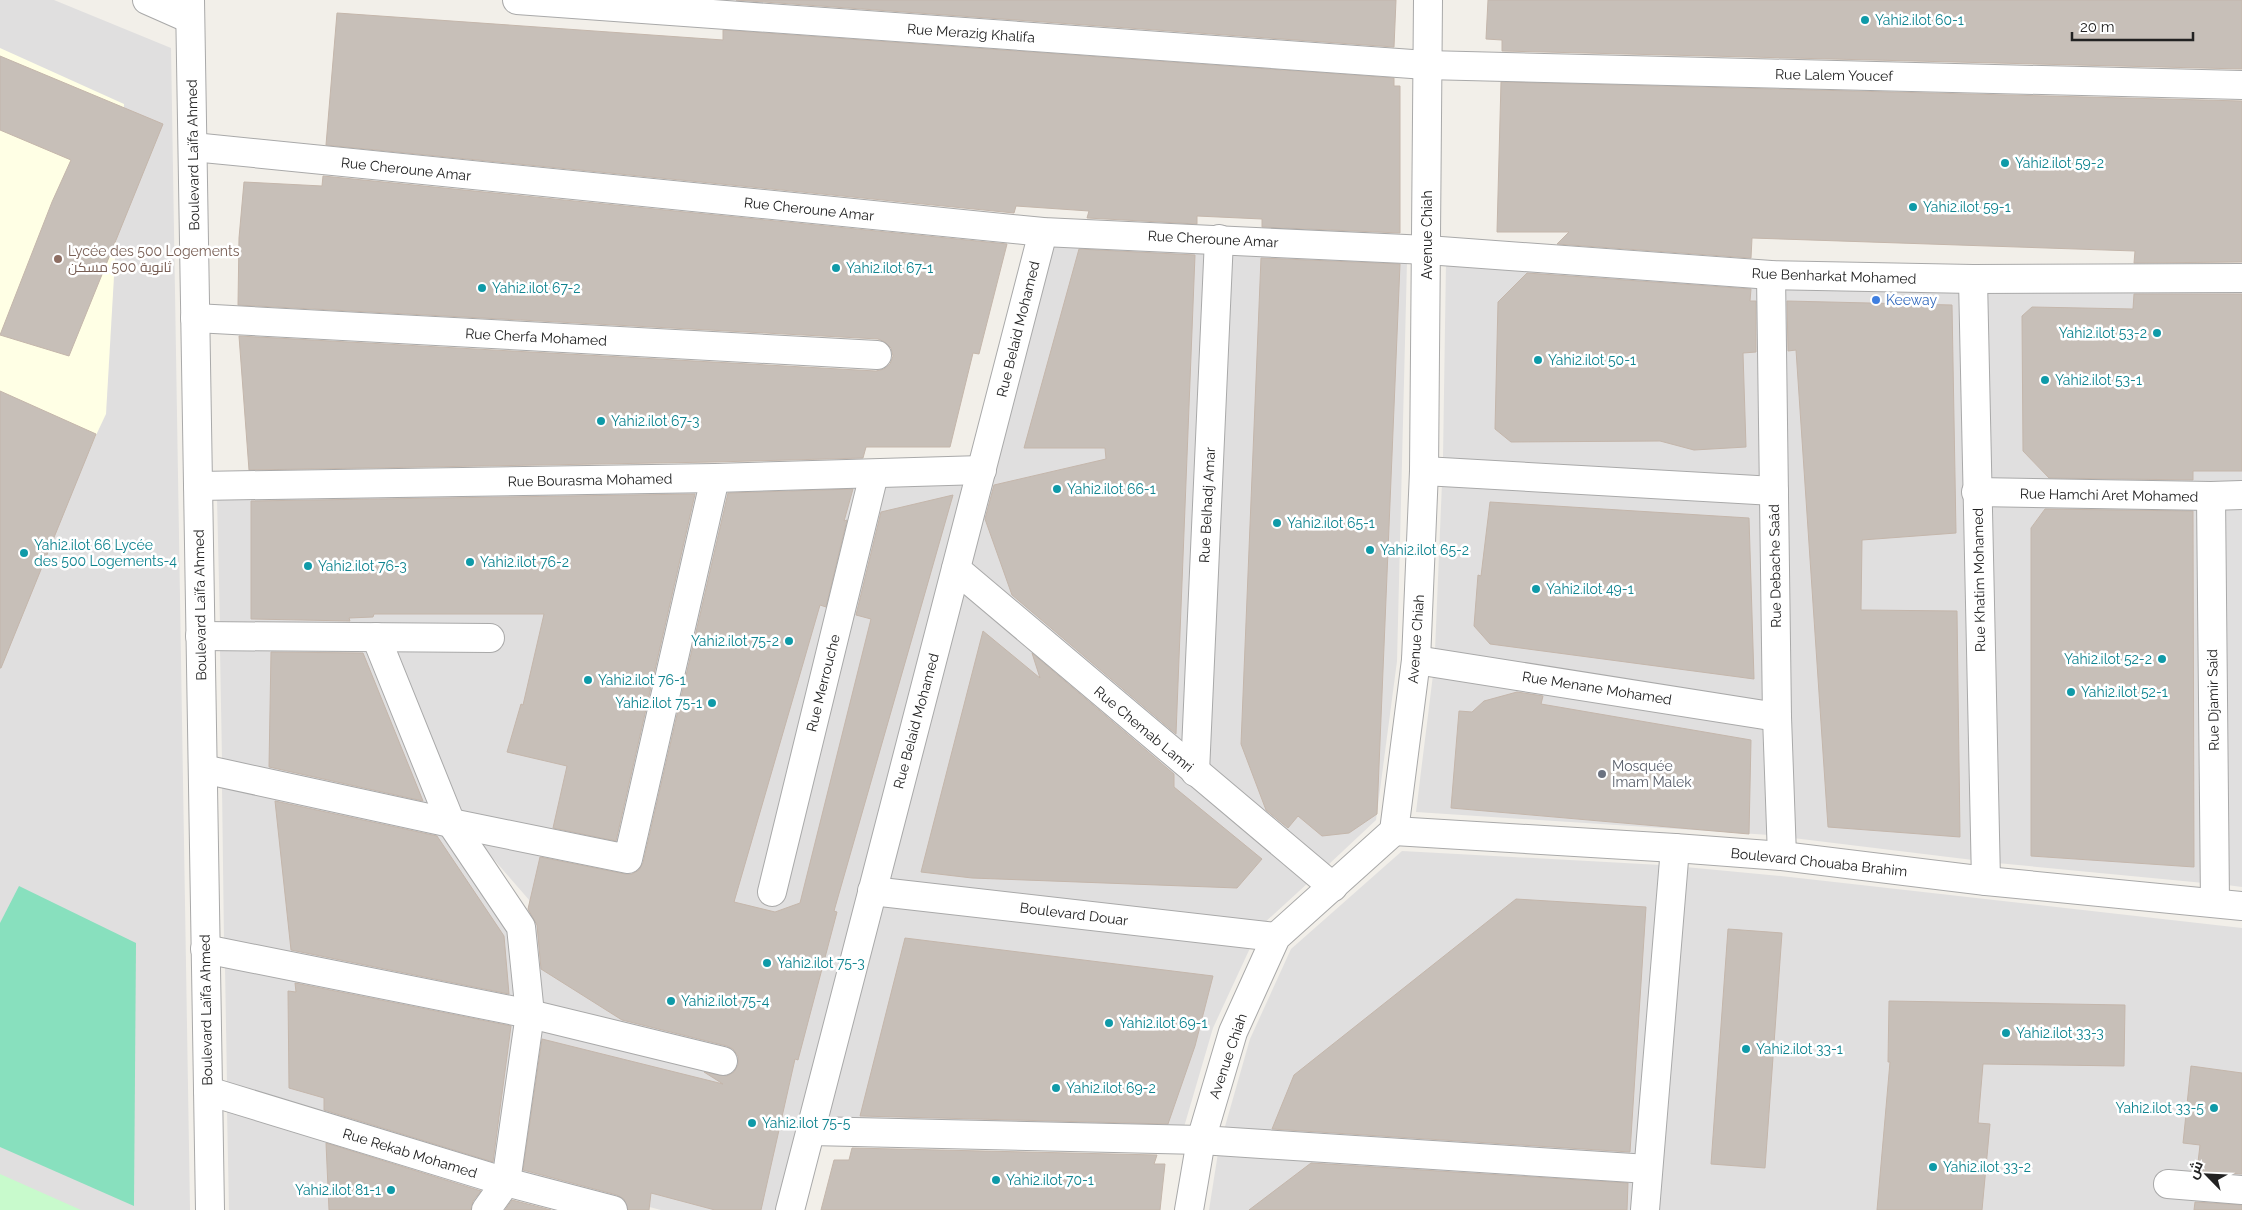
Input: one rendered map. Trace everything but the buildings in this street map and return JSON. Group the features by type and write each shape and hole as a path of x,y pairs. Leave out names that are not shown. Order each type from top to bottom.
{"street":[{"path":"147,0 190,10"},
{"name":"Rue Merazig Khalifa","path":"517,0 1426,65"},
{"name":"Avenue Chiah","path":"1189,1210 1201,1140 1232,1032 1276,938 1394,831 1416,660 1424,471 1428,0"},
{"name":"Boulevard Laïfa Ahmed","path":"190,10 210,1210"},
{"name":"Rue Lalem Youcef","path":"1426,65 2242,84"},
{"name":"Rue Cheroune Amar","path":"193,147 1043,232 1427,250"},
{"name":"Rue Belaid Mohamed","path":"790,1210 1043,232"},
{"name":"Rue Belhadj Amar","path":"1195,772 1219,239"},
{"name":"Rue Benharkat Mohamed","path":"1427,250 1771,275 1973,279 2242,278"},
{"name":"Rue Debache Saâd","path":"1771,275 1777,716 1782,856"},
{"name":"Rue Khatim Mohamed","path":"1973,279 1976,492 1986,881"},
{"name":"Rue Cherfa Mohamed","path":"196,318 877,355"},
{"name":"Rue Bourasma Mohamed","path":"198,486 716,478 982,470"},
{"path":"1424,471 1774,492"},
{"name":"Rue Merrouche","path":"772,892 874,474"},
{"path":"203,769 628,859 716,478"},
{"name":"Rue Hamchi Aret Mohamed","path":"1976,492 2242,495"},
{"name":"Rue Djamir Said","path":"2211,496 2215,903"},
{"name":"Rue Chemab Lamri","path":"956,569 1195,772 1333,886"},
{"path":"200,636 490,638"},
{"path":"376,638 452,823 521,926 530,1014 506,1182 486,1210"},
{"name":"Rue Menane Mohamed","path":"1416,660 1777,716"},
{"name":"Boulevard Chouaba Brahim","path":"1394,831 1782,856 1986,881 2242,906"},
{"path":"1645,1210 1675,848"},
{"name":"Boulevard Douar","path":"872,891 1276,938"},
{"path":"205,950 530,1014 723,1061"},
{"name":"Rue Rekab Mohamed","path":"208,1091 506,1182 613,1210"},
{"path":"811,1131 1201,1140 1648,1169"},
{"path":"2168,1184 2242,1190"}],"shaded area":[{"path":"0,0 54,0 171,48 190,1210 0,1210"},
{"name":"Lycée des 500 Logements ثانوية 500 مسكن","path":"0,48 124,104 106,414 0,639"},
{"name":"Yahi2.ilot 66-1","path":"1052,244 1206,251 1185,748 969,564"},
{"path":"1230,251 1407,261 1397,661 1376,820 1327,866 1207,765"},
{"path":"1446,262 1760,286 1762,478 1443,459"},
{"path":"1783,288 1961,290 1973,860 1793,838"},
{"path":"2242,289 2242,483 1988,480 1985,290"},
{"path":"967,483 778,1210 661,1210 520,1173 541,1003 528,915 530,901 477,840 621,870 725,491"},
{"name":"Yahi2.ilot 49-1","path":"1442,483 1762,503 1765,702 1435,651"},
{"path":"701,491 619,845 461,813 394,650 220,625 217,498"},
{"path":"1989,505 2199,508 2204,883 1997,863"},
{"path":"2242,506 2242,887 2227,885 2223,507"},
{"path":"963,591 1309,882 1262,925 887,881"},
{"path":"220,648 368,650 432,806 222,760"},
{"name":"Mosquée Imam Malek","path":"1433,675 1767,727 1770,835 1416,812"},
{"path":"222,786 445,834 510,931 517,999 224,941"},
{"path":"1402,851 1661,865 1637,1156 1224,1130 1250,1039 1291,949"},
{"path":"1685,867 1781,876 2242,928 2242,1210 1657,1210"},
{"path":"881,904 1251,946 1213,1028 1184,1127 826,1120"},
{"path":"225,966 516,1023 496,1167 227,1083"},
{"path":"227,1109 486,1188 471,1210 229,1210"},
{"path":"1218,1153 1635,1180 1632,1210 1209,1210"}],"green space":[{"path":"19,886 136,943 134,1206 0,1147 0,923"},
{"path":"0,1174 81,1210 0,1210"}],"place":[{"name":"Yahi2.ilot 60-1","path":"1865,20"},
{"name":"Yahi2.ilot 59-2","path":"2005,163"},
{"name":"Yahi2.ilot 59-1","path":"1913,207"},
{"name":"Lycée des 500 Logements ثانوية 500 مسكن","path":"58,259"},
{"name":"Yahi2.ilot 67-1","path":"836,268"},
{"name":"Yahi2.ilot 67-2","path":"482,288"},
{"name":"Keeway","path":"1876,300"},
{"name":"Yahi2.ilot 53-2","path":"2157,333"},
{"name":"Yahi2.ilot 50-1","path":"1538,360"},
{"name":"Yahi2.ilot 53-1","path":"2045,380"},
{"name":"Yahi2.ilot 67-3","path":"601,421"},
{"name":"Yahi2.ilot 66-1","path":"1057,489"},
{"name":"Yahi2.ilot 65-1","path":"1277,523"},
{"name":"Yahi2.ilot 65-2","path":"1370,550"},
{"name":"Yahi2.ilot 66 Lycée des 500 Logements-4","path":"24,553"},
{"name":"Yahi2.ilot 76-2","path":"470,562"},
{"name":"Yahi2.ilot 76-3","path":"308,566"},
{"name":"Yahi2.ilot 49-1","path":"1536,589"},
{"name":"Yahi2.ilot 75-2","path":"789,641"},
{"name":"Yahi2.ilot 52-2","path":"2162,659"},
{"name":"Yahi2.ilot 76-1","path":"588,680"},
{"name":"Yahi2.ilot 52-1","path":"2071,692"},
{"name":"Yahi2.ilot 75-1","path":"712,703"},
{"name":"Mosquée Imam Malek","path":"1602,774"},
{"name":"Yahi2.ilot 75-3","path":"767,963"},
{"name":"Yahi2.ilot 75-4","path":"671,1001"},
{"name":"Yahi2.ilot 69-1","path":"1109,1023"},
{"name":"Yahi2.ilot 33-3","path":"2006,1033"},
{"name":"Yahi2.ilot 33-1","path":"1746,1049"},
{"name":"Yahi2.ilot 69-2","path":"1056,1088"},
{"name":"Yahi2.ilot 33-5","path":"2214,1108"},
{"name":"Yahi2.ilot 75-5","path":"752,1123"},
{"name":"Yahi2.ilot 33-2","path":"1933,1167"},
{"name":"Yahi2.ilot 70-1","path":"996,1180"},
{"name":"Yahi2.ilot 81-1","path":"391,1190"}]}
